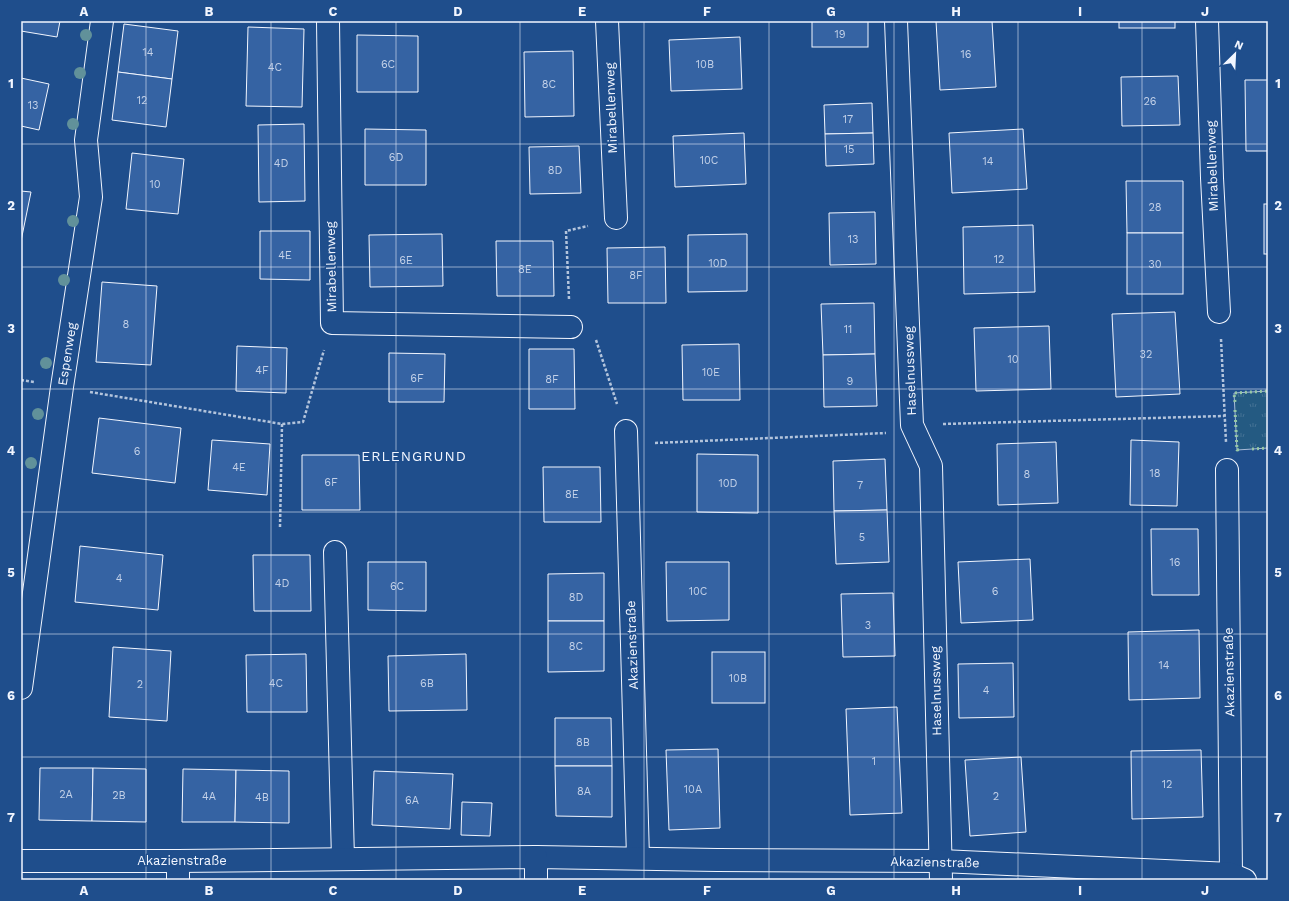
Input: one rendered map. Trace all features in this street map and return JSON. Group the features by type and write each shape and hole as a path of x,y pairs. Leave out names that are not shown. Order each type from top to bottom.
{"street":[{"name":"Espenweg","path":"21,688 62,387 91,197 86,140 102,21"},
{"name":"Mirabellenweg","path":"328,21 332,323 570,327"},
{"name":"Mirabellenweg","path":"607,21 616,218"},
{"name":"Haselnussweg","path":"896,21 912,425 931,466 941,870"},
{"name":"Mirabellenweg","path":"1207,21 1212,178 1219,312"},
{"name":"Akazienstraße","path":"626,438 638,858"},
{"name":"Akazienstraße","path":"21,861 178,870 343,859 536,857 638,858 725,860 941,870 1238,877 1227,470"},
{"path":"335,552 343,859"},
{"path":"536,857 536,880"}],"path":[{"path":"626,438 896,432 912,425 1224,416 1219,312"},
{"path":"21,380 282,424 303,422 332,323"},
{"path":"280,527 282,424"}],"green space":[{"path":"1268,391 1268,448 1237,450 1234,393"}],"building":[{"path":"21,21 60,21 57,37 21,31"},
{"path":"812,21 868,21 868,47 812,47"},
{"path":"936,21 992,21 996,87 940,90"},
{"path":"1119,21 1175,21 1175,28 1119,28"},
{"path":"124,24 178,31 172,79 118,72"},
{"path":"248,27 304,29 302,107 246,106"},
{"path":"357,35 418,36 418,92 357,92"},
{"path":"740,37 742,89 671,91 669,40"},
{"path":"573,51 574,116 525,117 524,52"},
{"path":"118,72 172,79 166,127 112,120"},
{"path":"1178,76 1180,125 1122,126 1121,77"},
{"path":"21,78 49,84 39,130 21,126"},
{"path":"1245,80 1268,80 1268,151 1246,151"},
{"path":"872,103 873,133 825,134 824,105"},
{"path":"304,124 305,201 259,202 258,125"},
{"path":"365,129 426,130 426,185 365,185"},
{"path":"1023,129 1027,189 952,193 949,133"},
{"path":"744,133 746,184 675,187 673,136"},
{"path":"873,133 874,164 826,166 825,134"},
{"path":"579,146 581,193 530,194 529,147"},
{"path":"132,153 184,159 178,214 126,209"},
{"path":"1126,181 1183,181 1183,233 1127,233"},
{"path":"21,191 31,192 21,241"},
{"path":"1264,204 1268,204 1268,254 1264,254"},
{"path":"875,212 876,264 830,265 829,213"},
{"path":"1033,225 1035,292 964,294 963,227"},
{"path":"260,231 310,231 310,280 260,279"},
{"path":"1127,233 1183,233 1183,294 1127,294"},
{"path":"442,234 443,286 370,287 369,235"},
{"path":"747,234 747,291 688,292 688,235"},
{"path":"496,241 553,241 554,296 497,296"},
{"path":"665,247 666,303 608,303 607,248"},
{"path":"102,282 157,286 151,365 96,362"},
{"path":"874,303 875,354 823,355 821,304"},
{"path":"1175,312 1180,394 1116,397 1112,314"},
{"path":"1049,326 1051,389 976,391 974,328"},
{"path":"739,344 740,400 683,400 682,345"},
{"path":"237,346 287,348 286,393 236,391"},
{"path":"529,349 574,349 575,409 529,409"},
{"path":"389,353 445,354 444,402 389,402"},
{"path":"875,354 877,406 824,407 823,355"},
{"path":"99,418 181,428 175,483 92,473"},
{"path":"212,440 270,444 267,495 208,490"},
{"path":"1131,440 1179,442 1177,506 1130,505"},
{"path":"1056,442 1058,503 998,505 997,444"},
{"path":"697,454 758,455 758,513 697,512"},
{"path":"302,455 359,455 360,510 302,510"},
{"path":"885,459 887,510 834,511 833,461"},
{"path":"543,467 600,467 601,522 544,522"},
{"path":"887,510 889,562 836,564 834,511"},
{"path":"1151,529 1198,529 1199,595 1152,595"},
{"path":"80,546 163,555 158,610 75,602"},
{"path":"253,555 310,555 311,611 254,611"},
{"path":"1030,559 1033,620 961,623 958,562"},
{"path":"368,562 426,562 426,611 368,610"},
{"path":"666,562 729,562 729,620 667,621"},
{"path":"604,573 604,621 548,621 548,574"},
{"path":"893,593 895,656 843,657 841,594"},
{"path":"548,621 604,621 604,671 548,672"},
{"path":"1199,630 1200,698 1129,700 1128,632"},
{"path":"113,647 171,651 167,721 109,717"},
{"path":"712,652 765,652 765,703 712,703"},
{"path":"306,654 307,712 247,712 246,655"},
{"path":"466,654 467,710 389,711 388,656"},
{"path":"1013,663 1014,717 959,718 958,664"},
{"path":"897,707 902,813 850,815 846,709"},
{"path":"555,718 611,718 612,766 555,766"},
{"path":"718,749 720,828 669,830 666,750"},
{"path":"1201,750 1203,817 1132,819 1131,751"},
{"path":"1021,757 1026,832 970,836 965,760"},
{"path":"555,766 612,766 612,817 556,816"},
{"path":"40,768 93,768 92,821 39,820"},
{"path":"93,768 146,769 146,822 92,821"},
{"path":"183,769 236,770 235,822 182,822"},
{"path":"236,770 289,771 289,823 235,822"},
{"path":"374,771 453,774 450,829 372,825"},
{"path":"462,802 492,803 490,836 461,835"}],"hedge":[{"path":"1235,402 1234,393 1268,391"},
{"path":"1235,410 1237,450 1241,449"},
{"path":"1252,449 1268,448"}],"district":[{"name":"ERLENGRUND","path":"414,456"}]}
